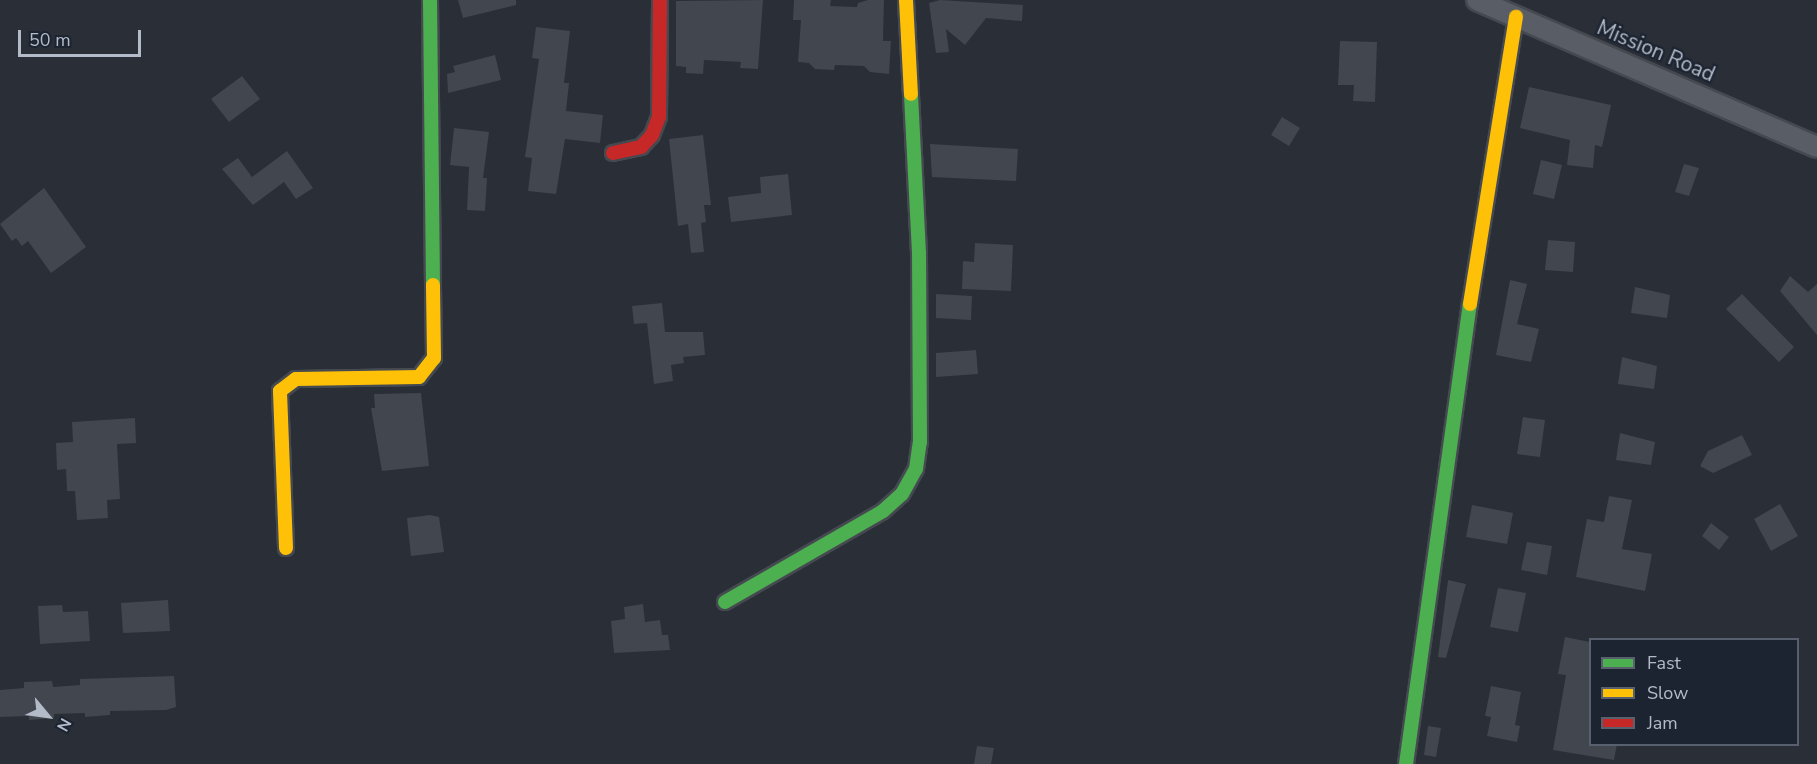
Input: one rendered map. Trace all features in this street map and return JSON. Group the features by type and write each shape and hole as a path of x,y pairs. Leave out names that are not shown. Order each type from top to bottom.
{"street":[{"path":"286,548 280,391 296,378 419,377 434,358 430,0"},
{"path":"613,153 641,147 652,135 659,117 660,0"},
{"path":"725,602 883,512 902,494 916,469 920,442 920,275 906,0"},
{"name":"Mission Road","path":"1477,0 1817,147"},
{"path":"1406,764 1492,149 1516,17"}],"building":[{"path":"458,0 516,0 516,5 463,18"},
{"path":"763,0 758,69 740,68 741,62 704,60 703,74 686,73 686,67 676,66 676,1"},
{"path":"794,0 831,0 830,6 857,7 858,3 868,0 884,0 883,41 891,41 889,74 870,72 864,66 835,65 834,70 815,69 809,63 798,62 801,20 793,20"},
{"path":"940,0 1023,5 1022,21 986,18 965,45 946,29 949,52 936,53 929,3"},
{"path":"536,27 570,31 564,83 569,83 566,111 603,115 600,143 565,139 556,194 528,191 532,158 525,157 539,59 532,58"},
{"path":"1340,41 1377,42 1375,102 1353,101 1354,85 1338,85"},
{"path":"495,55 501,80 448,93 447,74 455,72 453,66"},
{"path":"242,76 260,99 229,122 211,99"},
{"path":"1529,87 1611,105 1602,147 1595,145 1593,168 1567,165 1570,140 1520,128"},
{"path":"1282,117 1300,128 1289,146 1271,135"},
{"path":"454,128 489,132 483,178 487,178 485,211 467,210 469,167 450,165"},
{"path":"703,135 711,205 704,205 706,222 701,223 704,252 691,253 688,224 678,226 669,139"},
{"path":"930,144 1018,149 1016,181 932,177"},
{"path":"287,151 313,188 296,199 284,182 253,205 222,169 238,158 252,177"},
{"path":"1541,160 1562,165 1554,199 1533,194"},
{"path":"1684,164 1699,168 1689,196 1675,192"},
{"path":"788,174 792,215 731,222 728,197 761,193 760,177"},
{"path":"44,188 86,247 51,273 28,241 22,246 16,238 12,241 0,224"},
{"path":"1548,240 1575,242 1573,272 1545,270"},
{"path":"975,243 1013,245 1011,291 962,289 963,261 974,262"},
{"path":"1790,276 1808,292 1817,284 1817,335 1780,291"},
{"path":"1510,280 1527,284 1517,324 1539,329 1531,362 1496,355"},
{"path":"1635,287 1670,295 1667,318 1631,313"},
{"path":"936,294 972,296 971,320 936,318"},
{"path":"1742,294 1794,347 1779,362 1726,309"},
{"path":"662,303 665,332 703,332 705,355 683,357 684,363 671,365 673,381 654,384 647,323 634,324 632,306"},
{"path":"976,350 978,374 936,377 936,353"},
{"path":"1622,357 1657,366 1654,389 1618,384"},
{"path":"421,393 429,466 382,471 371,408 375,408 374,394"},
{"path":"1523,417 1545,420 1540,457 1517,454"},
{"path":"135,418 136,443 117,444 120,499 107,500 108,518 77,520 75,491 67,491 66,469 57,470 56,443 73,442 72,422"},
{"path":"1620,433 1655,442 1651,465 1616,460"},
{"path":"1742,435 1752,455 1713,473 1700,466 1708,451"},
{"path":"1609,496 1632,500 1622,549 1652,554 1645,591 1576,577 1587,519 1604,522"},
{"path":"1780,504 1798,536 1771,551 1754,519"},
{"path":"1472,505 1513,513 1507,544 1466,537"},
{"path":"430,515 439,517 444,552 411,556 407,518"},
{"path":"1711,523 1729,537 1719,550 1702,536"},
{"path":"1527,542 1552,546 1547,575 1521,570"},
{"path":"1448,580 1466,584 1446,658 1438,657"},
{"path":"1498,588 1526,593 1518,632 1490,627"},
{"path":"168,600 170,631 123,633 121,603"},
{"path":"643,604 645,622 660,620 662,635 668,635 670,650 614,653 611,621 625,619 624,607"},
{"path":"62,605 63,612 88,611 90,641 40,644 38,606"},
{"path":"1565,637 1589,642 1589,746 1617,746 1614,760 1553,750 1566,675 1558,674"},
{"path":"174,676 176,707 166,710 110,711 110,715 85,717 85,713 54,714 54,718 29,720 29,716 0,717 0,690 24,688 24,682 52,681 53,687 80,685 80,679"},
{"path":"1491,686 1521,692 1515,725 1520,726 1517,742 1487,736 1491,717 1485,716"},
{"path":"1428,726 1441,728 1436,757 1424,755"},
{"path":"977,746 994,748 991,764 974,764"}],"traffic: fast":[{"path":"430,0 433,285"},
{"path":"725,602 883,511 902,494 916,469 920,442 919,253 911,94"},
{"path":"1406,764 1470,304"}],"traffic: slow":[{"path":"906,0 911,94"},
{"path":"1470,304 1516,17"},
{"path":"286,548 280,391 296,379 419,377 434,358 433,285"}],"traffic: jam":[{"path":"613,153 641,147 652,135 659,117 660,0"}]}
